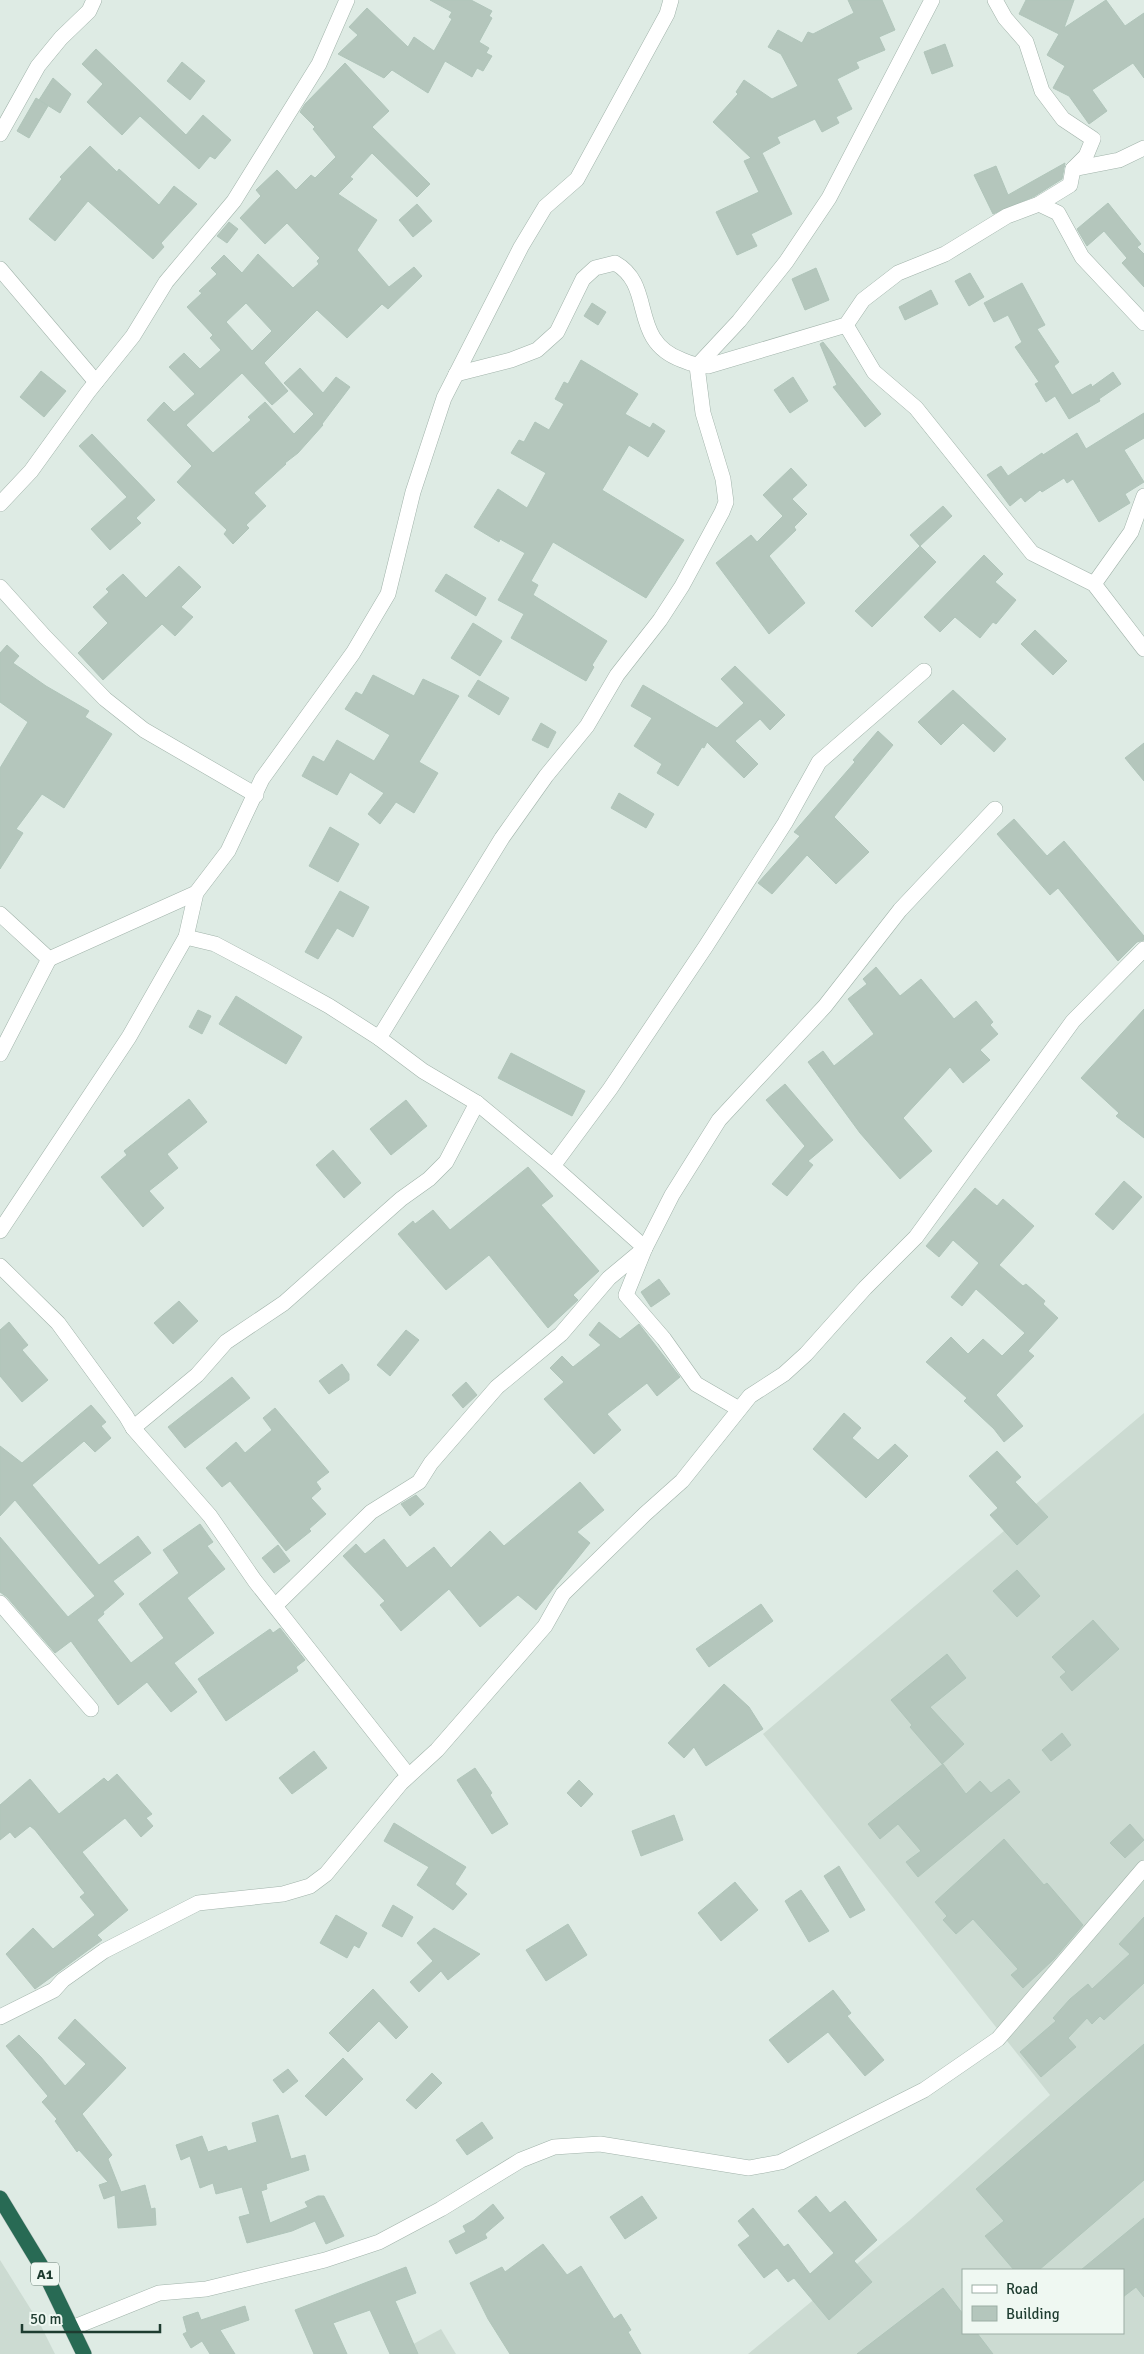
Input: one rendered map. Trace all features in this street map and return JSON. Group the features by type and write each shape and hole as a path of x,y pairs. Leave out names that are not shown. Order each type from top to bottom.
{"highway":[{"name":"A1","path":"0,2198 43,2269 84,2354"}],"street":[{"path":"0,134 38,66 61,38 89,11 94,0"},
{"path":"0,504 32,471 96,382 133,336 166,282 210,230 245,184 319,64 347,0"},
{"path":"0,1231 129,1038 186,936 196,893 228,851 262,779 275,758 352,653 388,594 413,492 444,398 521,247 545,207 577,180 667,14 671,0"},
{"path":"378,1038 502,838 546,776 587,726 617,675 664,613 707,543 726,502 723,479 703,413 698,366 739,321 786,262 829,198 932,0"},
{"path":"456,374 510,360 537,350 558,332 583,279 595,268 614,263 626,269 634,280 652,339 669,355 698,366 708,366 846,326 863,300 898,273 945,254 1007,216 1039,204 1070,185 1073,169 1086,156 1093,139 1063,119 1042,91 1026,42 1006,18 995,0"},
{"path":"1073,169 1119,160 1144,148"},
{"path":"1039,204 1058,212 1082,257 1144,323"},
{"path":"0,269 96,382"},
{"path":"846,326 874,372 916,408 1032,553 1094,584 1144,648"},
{"path":"1094,584 1131,532 1144,496"},
{"path":"0,586 45,637 105,699 144,730 256,795"},
{"path":"553,1166 610,1089 706,946 784,823 819,762 924,671"},
{"path":"739,1409 696,1384 664,1339 626,1295 644,1248 672,1195 719,1120 825,1006 900,910 995,809"},
{"path":"0,1054 49,959 196,893"},
{"path":"0,914 49,959"},
{"path":"186,936 215,944 329,1006 423,1070 477,1103 553,1166 644,1248"},
{"path":"2,2012 54,1990 63,1980 104,1951 198,1903 283,1894 310,1886 326,1874 408,1775 437,1750 545,1626 563,1594 645,1514 682,1481 709,1450 750,1396 784,1374 806,1354 865,1288 916,1237 1073,1020 1144,948"},
{"path":"133,1428 197,1375 226,1342 284,1303 401,1199 429,1179 446,1162 477,1103"},
{"path":"275,1606 370,1512 419,1482 431,1463 497,1387 561,1334 609,1278 644,1248"},
{"path":"0,1266 58,1324 133,1428 210,1516 275,1606 408,1775"},
{"path":"0,1603 91,1709"},
{"path":"72,2328 159,2293 206,2289 325,2260 379,2242 441,2208 520,2160 554,2147 600,2144 749,2168 782,2162 924,2090 998,2039 1144,1868"}],"shaded area":[{"path":"1144,1413 1144,2354 748,2354 910,2220 1050,2095 763,1734"},
{"path":"0,2260 40,2324 55,2354 0,2354"},
{"path":"441,2329 456,2354 395,2354"}],"building":[{"path":"430,0 471,0 492,11 489,16 492,18 479,42 489,48 486,53 492,56 483,71 477,68 472,77 445,61 428,93 392,70 384,78 338,54 358,35 349,27 367,8 408,47 414,37 434,51 452,19 449,17 452,12"},
{"path":"848,0 882,0 895,30 879,37 885,50 856,62 859,68 837,79 852,109 836,117 839,123 822,132 815,119 777,137 780,143 762,153 792,214 751,234 757,246 737,255 716,212 759,192 744,161 751,158 713,122 738,94 736,92 744,80 772,99 798,86 781,54 768,47 778,30 802,43 808,32 813,34 854,13"},
{"path":"1026,0 1074,0 1064,28 1106,0 1125,26 1144,13 1144,78 1133,63 1092,90 1107,111 1089,124 1069,96 1053,88 1065,66 1047,55 1059,34 1019,14"},
{"path":"945,44 953,66 932,74 924,52"},
{"path":"96,49 186,135 203,115 231,140 215,159 210,156 199,169 140,116 122,135 87,102 103,84 82,64"},
{"path":"182,62 205,81 190,100 167,81"},
{"path":"345,63 389,111 372,127 430,184 417,197 372,153 350,177 353,179 338,194 377,220 357,250 389,287 414,267 422,276 388,309 382,304 347,338 317,310 264,363 288,391 272,405 242,373 186,425 213,453 251,420 248,417 265,402 294,434 314,414 284,383 300,368 323,393 336,377 350,387 323,425 298,453 254,493 266,506 246,525 249,528 233,544 224,534 227,530 177,482 192,466 147,420 164,402 174,412 195,394 169,367 184,353 200,369 221,350 210,338 213,335 187,307 202,293 199,291 217,274 211,268 224,255 242,273 258,254 293,288 319,264 317,261 320,258 287,223 265,244 240,218 261,196 256,190 277,170 296,190 311,175 315,178 336,157 313,129 315,127 300,112 305,104","holes":["246,303 272,331 252,351 226,322"]},
{"path":"53,78 71,94 60,113 39,100"},
{"path":"36,98 48,106 29,138 17,131"},
{"path":"90,146 117,172 119,169 159,205 174,186 197,204 161,243 164,247 153,259 88,201 55,241 29,219 62,179 60,177"},
{"path":"1065,163 1062,179 1035,196 993,214 974,175 996,166 1008,195"},
{"path":"1108,203 1141,244 1137,247 1144,254 1144,287 1122,263 1127,258 1104,231 1087,246 1077,229"},
{"path":"417,204 432,221 413,237 399,220"},
{"path":"229,222 238,229 227,243 217,236"},
{"path":"816,268 829,300 805,310 792,279"},
{"path":"970,273 984,297 969,306 955,281"},
{"path":"1022,283 1045,325 1037,329 1059,362 1054,366 1072,395 1091,384 1092,387 1113,372 1121,384 1099,399 1100,401 1069,419 1055,396 1046,402 1035,384 1039,382 1015,347 1022,342 1008,315 994,322 984,303"},
{"path":"931,290 938,304 905,320 899,307"},
{"path":"592,303 606,312 598,325 584,316"},
{"path":"823,342 881,414 865,427 833,387 837,385 820,344"},
{"path":"581,360 638,394 625,414 650,428 653,423 665,431 648,457 629,445 602,490 684,540 646,598 553,542 531,581 538,585 533,595 607,641 592,665 594,667 586,681 511,638 524,614 498,600 525,553 500,539 499,542 474,527 498,489 527,508 546,473 511,453 519,440 524,442 535,422 549,430 564,404 555,399 564,382 568,384"},
{"path":"41,371 66,391 44,417 20,397"},
{"path":"793,377 808,401 790,413 774,390"},
{"path":"1144,413 1144,438 1124,450 1144,482 1125,494 1130,503 1099,522 1073,479 1067,483 1064,478 1042,492 1040,490 1025,502 1021,497 1010,506 987,475 1001,466 1008,476 1042,453 1043,455 1077,433 1086,449"},
{"path":"92,434 155,500 136,518 141,523 110,550 91,529 127,497 79,446"},
{"path":"791,468 807,485 792,499 807,514 794,527 796,530 769,556 805,603 769,634 716,563 751,535 757,542 783,516 763,495"},
{"path":"943,506 952,516 920,546 910,535"},
{"path":"920,546 936,562 872,627 855,611"},
{"path":"984,555 1003,574 995,582 1016,600 996,624 993,622 980,638 955,617 940,632 924,617"},
{"path":"179,566 201,587 181,607 193,617 175,636 162,624 103,680 78,653 108,623 93,607 109,592 106,589 123,574 146,598"},
{"path":"446,574 486,598 476,616 435,591"},
{"path":"473,623 502,641 480,676 451,658"},
{"path":"1035,630 1067,661 1053,675 1021,644"},
{"path":"7,645 19,656 13,663 46,686 89,711 85,717 112,734 64,808 42,794 16,829 23,833 0,869 0,768 28,722 0,702 0,653"},
{"path":"735,666 785,715 770,730 760,719 735,741 758,764 744,778 707,742 678,786 657,773 662,764 634,746 652,718 631,706 643,685 717,728 744,703 721,679"},
{"path":"373,675 414,696 423,679 459,696 419,762 438,773 414,813 396,802 380,824 368,814 384,793 350,772 337,795 302,776 313,756 324,762 337,740 374,761 390,735 345,709 356,692 362,695"},
{"path":"478,680 509,698 499,715 468,696"},
{"path":"953,690 1006,739 994,752 963,723 941,745 918,722"},
{"path":"541,723 556,732 548,748 532,740"},
{"path":"878,731 893,745 834,817 869,852 836,884 807,855 772,894 758,883 800,836 794,832 855,762 853,760"},
{"path":"1144,743 1144,781 1125,758"},
{"path":"619,793 654,814 646,828 611,808"},
{"path":"1014,819 1047,856 1064,841 1144,936 1144,940 1137,942 1118,961 1058,888 1050,895 997,834"},
{"path":"330,827 359,844 338,882 309,866"},
{"path":"340,891 369,907 353,937 337,928 318,959 305,952"},
{"path":"876,967 900,996 921,979 954,1019 976,1001 993,1022 990,1025 998,1034 980,1050 990,1060 963,1083 950,1067 903,1118 932,1151 900,1179 860,1133 808,1062 823,1051 834,1066 874,1034 848,999 867,984 863,979"},
{"path":"236,996 302,1037 286,1064 219,1024"},
{"path":"1144,1009 1144,1138 1116,1116 1119,1113 1081,1078"},
{"path":"198,1010 211,1016 202,1034 189,1027"},
{"path":"511,1053 585,1091 572,1116 498,1078"},
{"path":"785,1084 833,1140 808,1161 813,1165 787,1196 772,1184 805,1146 766,1100"},
{"path":"189,1099 207,1122 167,1154 178,1168 149,1191 164,1208 143,1227 101,1177 127,1155 124,1151"},
{"path":"406,1100 427,1126 391,1155 370,1129"},
{"path":"333,1150 361,1183 344,1198 316,1165"},
{"path":"528,1167 553,1196 541,1205 599,1271 573,1295 578,1300 548,1328 489,1255 446,1290 398,1234 413,1221 415,1224 433,1210 450,1230"},
{"path":"1124,1181 1142,1197 1113,1230 1095,1214"},
{"path":"975,1188 997,1206 1003,1199 1034,1226 999,1265 1023,1286 1026,1284 1045,1301 1043,1304 1058,1318 1028,1351 1034,1356 996,1395 1023,1426 1004,1442 994,1429 964,1401 967,1398 926,1362 951,1337 968,1354 983,1339 1002,1356 1025,1333 976,1289 962,1306 951,1297 979,1263 953,1240 939,1257 926,1246"},
{"path":"659,1279 670,1294 651,1307 641,1292"},
{"path":"179,1301 198,1321 173,1344 154,1323"},
{"path":"9,1322 28,1345 22,1350 48,1380 22,1402 0,1376 0,1330"},
{"path":"599,1322 620,1339 639,1324 680,1377 657,1396 647,1383 607,1414 621,1430 594,1454 544,1399 564,1382 550,1368 562,1356 573,1367 601,1345 589,1335"},
{"path":"406,1330 419,1340 390,1376 377,1365"},
{"path":"342,1364 349,1374 349,1380 329,1394 319,1381"},
{"path":"232,1377 250,1398 185,1448 168,1427"},
{"path":"466,1382 477,1395 463,1408 452,1395"},
{"path":"91,1405 106,1422 101,1426 111,1438 95,1452 84,1441 32,1485 99,1565 138,1536 151,1553 113,1581 124,1594 103,1612 104,1614 97,1620 131,1663 164,1638 139,1604 179,1573 163,1550 200,1524 213,1542 207,1546 225,1569 187,1598 214,1633 174,1663 197,1692 171,1712 147,1682 118,1705 71,1641 55,1653 7,1597 0,1592 0,1537 68,1617 95,1596 15,1500 0,1516 0,1446 22,1463"},
{"path":"275,1408 329,1472 316,1482 321,1489 311,1498 326,1514 309,1529 311,1531 286,1551 230,1481 222,1487 206,1468 236,1442 245,1453 272,1430 263,1418"},
{"path":"844,1413 861,1428 852,1438 878,1460 895,1444 908,1456 866,1498 813,1449"},
{"path":"997,1451 1021,1477 1015,1482 1048,1517 1017,1545 990,1515 998,1508 969,1476"},
{"path":"580,1482 604,1510 577,1532 590,1543 536,1610 518,1595 480,1627 449,1589 401,1631 380,1605 385,1601 343,1556 356,1544 365,1554 384,1539 407,1568 434,1547 451,1568 490,1531 504,1546"},
{"path":"416,1495 424,1504 410,1516 401,1504"},
{"path":"278,1545 290,1561 274,1573 262,1558"},
{"path":"1017,1570 1040,1596 1017,1617 993,1591"},
{"path":"761,1604 773,1621 709,1667 696,1649"},
{"path":"1093,1620 1119,1649 1072,1691 1060,1677 1066,1672 1052,1657"},
{"path":"280,1628 305,1660 296,1667 298,1671 226,1721 198,1679 270,1629 273,1633"},
{"path":"947,1654 966,1678 930,1707 964,1744 942,1764 910,1727 912,1725 891,1700"},
{"path":"724,1684 749,1707 763,1729 706,1766 694,1747 684,1758 668,1743"},
{"path":"1062,1733 1071,1745 1051,1761 1042,1750"},
{"path":"314,1751 327,1768 292,1794 279,1778"},
{"path":"943,1764 966,1794 980,1781 991,1793 1009,1779 1020,1792 918,1877 906,1862 921,1851 898,1824 880,1839 868,1824"},
{"path":"475,1768 492,1793 490,1795 508,1824 492,1834 457,1780"},
{"path":"117,1774 152,1814 146,1818 153,1826 141,1837 125,1818 82,1852 128,1910 97,1935 102,1940 35,1989 6,1954 33,1928 53,1949 95,1915 80,1897 85,1893 30,1826 15,1838 10,1832 0,1840 0,1805 30,1779 59,1814 104,1778 108,1782"},
{"path":"579,1780 593,1794 581,1807 567,1793"},
{"path":"674,1815 683,1840 641,1856 632,1831"},
{"path":"394,1823 466,1867 455,1884 467,1894 453,1910 417,1885 429,1867 384,1841"},
{"path":"1130,1824 1144,1840 1125,1858 1110,1843"},
{"path":"1004,1839 1044,1885 1047,1883 1083,1925 1054,1959 1023,1988 1011,1975 1018,1969 973,1919 956,1934 943,1920 947,1916 935,1902"},
{"path":"839,1866 865,1910 850,1918 824,1876"},
{"path":"735,1882 758,1910 721,1941 698,1913"},
{"path":"801,1890 829,1931 809,1942 785,1901"},
{"path":"393,1905 413,1917 402,1937 382,1926"},
{"path":"336,1915 367,1933 359,1948 354,1945 347,1958 320,1943"},
{"path":"1144,1917 1144,1983 1104,2020 1100,2016 1092,2024 1087,2018 1068,2038 1076,2047 1041,2077 1020,2052 1056,2021 1053,2018 1070,1999 1088,1984 1092,1989 1130,1954 1119,1944"},
{"path":"568,1924 587,1955 546,1981 526,1950"},
{"path":"434,1928 480,1954 448,1980 441,1971 419,1992 410,1982 433,1961 417,1943"},
{"path":"373,1989 408,2027 396,2039 379,2021 348,2052 329,2033"},
{"path":"833,1990 851,2013 847,2016 884,2060 865,2076 828,2032 788,2063 769,2040"},
{"path":"75,2019 126,2068 82,2114 112,2155 108,2159 121,2192 145,2185 151,2209 155,2208 156,2225 118,2228 115,2195 104,2199 99,2185 108,2182 79,2150 77,2152 55,2121 57,2119 42,2102 48,2096 6,2046 19,2035 41,2057 65,2086 86,2064 58,2038"},
{"path":"1144,2044 1144,2180 1040,2269 1013,2269 985,2236 1004,2221 976,2189"},
{"path":"343,2058 363,2079 326,2116 305,2096"},
{"path":"288,2069 298,2081 283,2093 273,2080"},
{"path":"432,2073 442,2083 416,2109 406,2100"},
{"path":"278,2115 291,2159 305,2155 309,2170 266,2184 267,2189 261,2191 270,2223 308,2207 305,2202 318,2196 324,2196 344,2236 326,2244 315,2221 292,2231 247,2243 239,2217 250,2214 242,2187 216,2194 213,2183 200,2188 190,2156 181,2160 176,2145 202,2136 208,2152 226,2146 228,2151 257,2142 252,2123"},
{"path":"482,2122 493,2138 467,2155 456,2140"},
{"path":"642,2196 657,2218 625,2239 610,2217"},
{"path":"816,2196 830,2213 845,2201 877,2240 854,2261 872,2282 829,2320 794,2278 788,2282 777,2268 764,2278 738,2245 750,2236 738,2221 753,2208 784,2247 788,2244 810,2274 834,2253 798,2211"},
{"path":"493,2204 504,2218 485,2234 487,2238 456,2254 449,2241 466,2232 463,2226 474,2220"},
{"path":"1144,2218 1144,2297 1136,2287 1124,2296 1124,2269 1082,2269"},
{"path":"543,2244 567,2275 581,2266 614,2319 621,2314 631,2330 628,2332 641,2354 510,2354 488,2319 470,2283 502,2267 505,2272"},
{"path":"406,2267 416,2293 395,2301 418,2354 390,2354 370,2310 333,2323 347,2354 314,2354 295,2310"},
{"path":"943,2288 962,2313 962,2334 978,2334 993,2354 857,2354"},
{"path":"245,2306 249,2320 220,2330 235,2354 210,2354 202,2341 191,2348 183,2334 187,2332 183,2317 198,2312 201,2320"}]}
